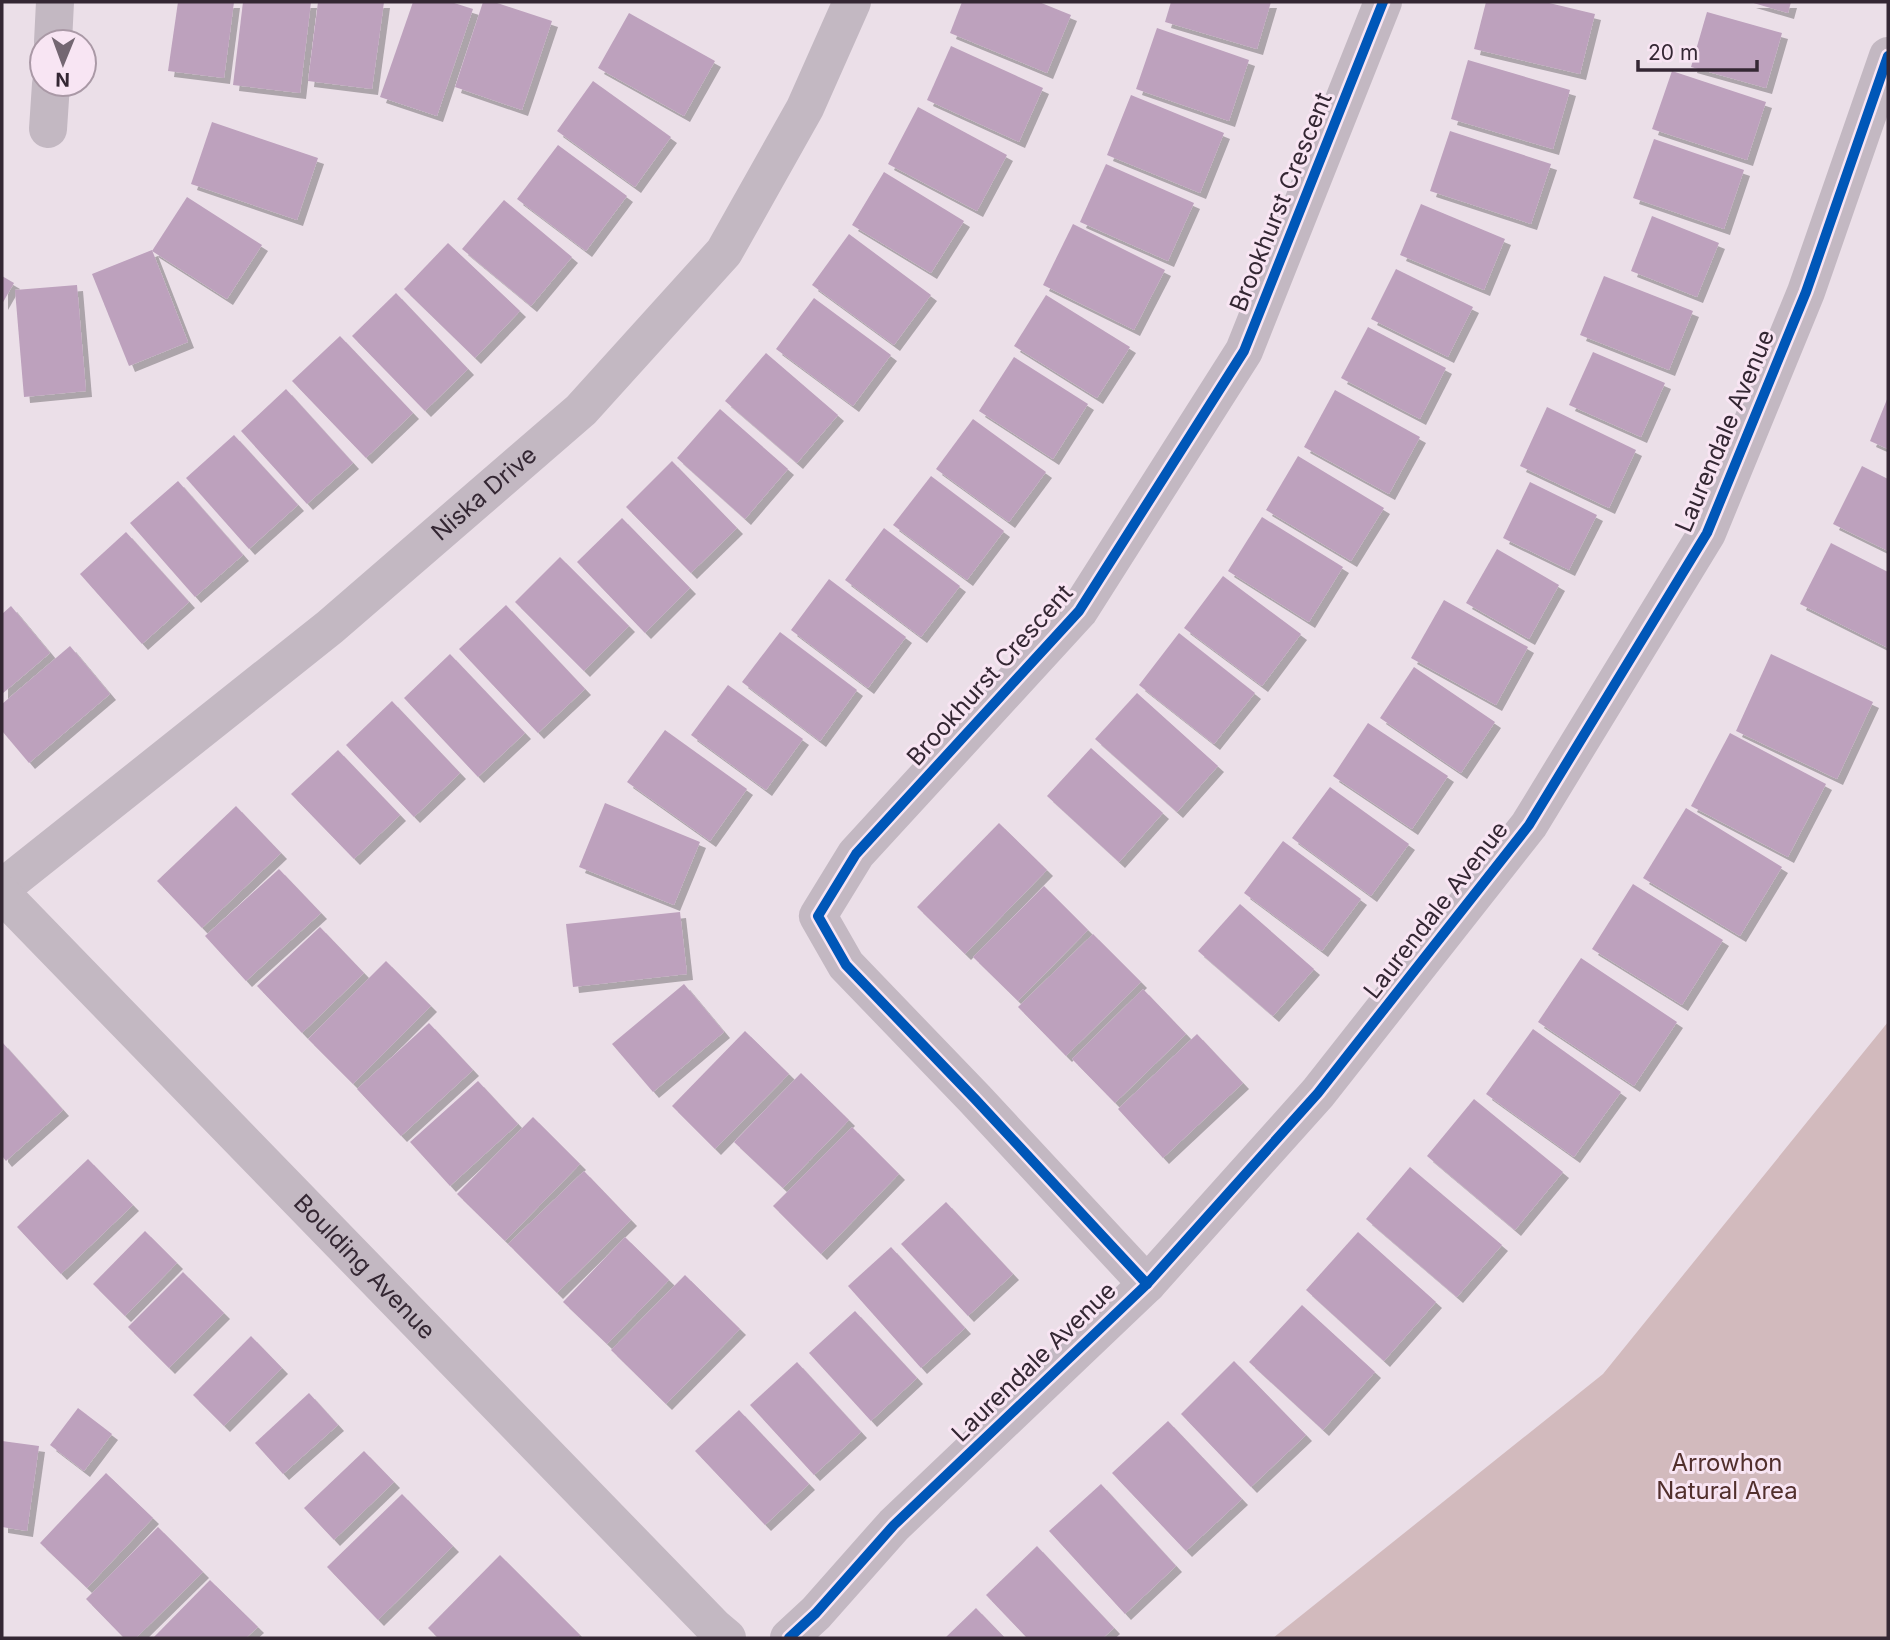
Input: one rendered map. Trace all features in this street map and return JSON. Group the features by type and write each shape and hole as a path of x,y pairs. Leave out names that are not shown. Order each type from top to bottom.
{"street":[{"path":"54,28 55,2"},
{"name":"Brookhurst Crescent","path":"1147,1284 846,965 818,916 856,854 1079,611 1244,351 1383,2"},
{"name":"Niska Drive","path":"2,888 330,627 581,410 724,252 804,108 843,5"},
{"name":"Laurendale Avenue","path":"789,1638 816,1613 894,1525 1147,1284 1318,1093 1529,825 1707,533 1806,292 1888,56"},
{"path":"48,129 50,98"},
{"name":"Boulding Avenue","path":"2,894 727,1638"}],"green space":[{"name":"Arrowhon Natural Area","path":"1888,1022 1888,1638 1273,1638 1603,1374"}],"building":[{"path":"178,2 234,2 224,78 168,71"},
{"path":"243,2 311,2 300,93 233,85"},
{"path":"318,2 384,2 372,89 308,81"},
{"path":"413,2 451,2 473,9 437,116 380,97"},
{"path":"483,2 494,2 552,21 522,110 455,87"},
{"path":"962,2 1039,2 1071,15 1047,73 950,33"},
{"path":"1171,2 1271,2 1257,49 1165,22"},
{"path":"1486,2 1545,2 1595,14 1580,74 1474,49"},
{"path":"1750,2 1791,2 1788,13"},
{"path":"1707,12 1782,33 1766,88 1691,67"},
{"path":"629,13 715,61 684,116 598,68"},
{"path":"1157,28 1249,60 1229,121 1136,89"},
{"path":"951,46 1043,88 1019,142 927,100"},
{"path":"1468,60 1570,90 1553,149 1451,119"},
{"path":"1672,71 1766,102 1747,160 1652,129"},
{"path":"593,81 671,137 635,187 557,131"},
{"path":"1131,95 1224,133 1200,193 1107,155"},
{"path":"918,107 1007,155 977,211 888,164"},
{"path":"212,122 318,158 297,220 191,184"},
{"path":"1450,131 1551,164 1531,224 1430,191"},
{"path":"1654,139 1744,170 1724,229 1633,198"},
{"path":"558,145 627,196 586,251 517,199"},
{"path":"1106,164 1194,203 1168,261 1080,222"},
{"path":"884,172 964,221 931,273 852,225"},
{"path":"187,197 262,245 227,299 152,251"},
{"path":"504,200 572,257 531,306 462,249"},
{"path":"1421,204 1505,239 1484,290 1400,255"},
{"path":"1652,216 1719,243 1697,297 1631,271"},
{"path":"1073,224 1165,270 1134,330 1043,285"},
{"path":"849,234 931,295 894,345 812,285"},
{"path":"448,243 520,311 475,358 404,289"},
{"path":"152,250 188,342 129,366 92,274"},
{"path":"1396,269 1473,307 1448,357 1371,319"},
{"path":"2,276 14,283 2,304"},
{"path":"1604,276 1693,311 1669,370 1580,335"},
{"path":"77,285 86,391 24,397 15,290"},
{"path":"396,293 468,369 425,411 352,336"},
{"path":"1046,295 1130,347 1097,398 1014,346"},
{"path":"814,298 891,355 853,406 776,349"},
{"path":"1368,327 1446,368 1420,419 1341,378"},
{"path":"340,336 413,413 366,458 292,381"},
{"path":"1593,352 1665,383 1641,437 1569,405"},
{"path":"766,353 838,415 797,463 725,401"},
{"path":"1014,357 1088,404 1053,459 979,411"},
{"path":"286,389 353,463 307,504 241,431"},
{"path":"1335,390 1420,437 1389,494 1304,447"},
{"path":"1888,397 1888,449 1870,441"},
{"path":"1547,407 1636,450 1609,508 1520,466"},
{"path":"720,409 788,469 745,519 677,458"},
{"path":"973,419 1046,472 1009,522 936,469"},
{"path":"234,435 298,505 249,549 186,478"},
{"path":"1298,456 1384,508 1351,561 1266,510"},
{"path":"672,461 737,528 691,573 626,507"},
{"path":"1862,466 1888,479 1888,551 1833,524"},
{"path":"931,476 1004,531 967,580 893,525"},
{"path":"178,481 243,555 195,597 130,523"},
{"path":"1530,482 1597,515 1569,570 1503,538"},
{"path":"1262,517 1343,567 1309,622 1228,571"},
{"path":"622,518 690,588 645,633 577,562"},
{"path":"884,528 960,586 921,637 845,580"},
{"path":"126,532 189,602 142,644 80,574"},
{"path":"1831,543 1888,572 1888,648 1800,604"},
{"path":"1497,549 1559,585 1529,639 1466,603"},
{"path":"560,557 629,626 584,671 515,602"},
{"path":"1223,576 1301,634 1262,686 1184,628"},
{"path":"829,579 906,637 868,688 791,630"},
{"path":"1444,600 1528,647 1496,705 1411,658"},
{"path":"506,605 585,689 538,733 459,649"},
{"path":"11,606 50,653 2,694 2,614"},
{"path":"780,632 857,690 820,741 742,682"},
{"path":"1179,633 1255,693 1214,744 1139,685"},
{"path":"70,646 110,694 29,763 2,731 2,704"},
{"path":"450,654 525,733 478,777 404,698"},
{"path":"1771,654 1873,702 1837,779 1736,731"},
{"path":"1414,667 1495,722 1461,773 1380,718"},
{"path":"728,685 803,739 766,790 691,735"},
{"path":"1137,693 1218,766 1177,812 1095,739"},
{"path":"392,701 460,773 414,817 346,745"},
{"path":"1368,723 1448,776 1412,829 1333,776"},
{"path":"665,730 747,789 710,841 627,782"},
{"path":"1730,733 1826,784 1788,857 1691,806"},
{"path":"1091,748 1163,813 1119,862 1047,796"},
{"path":"338,750 400,815 354,859 291,794"},
{"path":"1330,787 1409,844 1371,896 1292,838"},
{"path":"605,803 700,842 674,905 579,867"},
{"path":"236,806 281,853 202,928 157,881"},
{"path":"1686,808 1782,867 1740,936 1643,878"},
{"path":"999,823 1047,870 965,954 917,907"},
{"path":"1283,841 1361,899 1322,951 1244,893"},
{"path":"279,869 321,913 246,981 205,936"},
{"path":"1633,884 1723,940 1682,1005 1592,949"},
{"path":"1044,886 1088,930 1018,1001 973,957"},
{"path":"1240,904 1314,969 1273,1016 1198,951"},
{"path":"680,912 687,974 573,987 566,924"},
{"path":"320,927 364,973 302,1033 257,986"},
{"path":"1093,934 1141,982 1066,1056 1018,1007"},
{"path":"1581,958 1677,1022 1634,1086 1538,1022"},
{"path":"386,961 431,1006 353,1084 308,1039"},
{"path":"684,984 724,1032 653,1092 612,1044"},
{"path":"1143,989 1186,1034 1115,1103 1072,1059"},
{"path":"429,1023 473,1070 401,1136 357,1089"},
{"path":"1533,1029 1621,1092 1574,1157 1486,1094"},
{"path":"745,1031 789,1074 715,1149 672,1106"},
{"path":"1197,1034 1243,1083 1163,1158 1118,1109"},
{"path":"2,1042 63,1110 6,1161 2,1156"},
{"path":"801,1073 849,1120 783,1188 734,1142"},
{"path":"478,1081 518,1124 450,1186 410,1142"},
{"path":"1474,1099 1563,1172 1515,1230 1427,1156"},
{"path":"533,1117 580,1164 505,1241 457,1194"},
{"path":"852,1127 899,1174 821,1254 773,1206"},
{"path":"88,1159 133,1205 61,1274 17,1227"},
{"path":"1410,1167 1502,1245 1457,1297 1366,1219"},
{"path":"584,1171 631,1220 557,1293 508,1244"},
{"path":"946,1202 1013,1274 968,1316 901,1244"},
{"path":"145,1231 177,1263 125,1316 93,1284"},
{"path":"1358,1232 1436,1302 1384,1361 1306,1290"},
{"path":"625,1237 669,1280 607,1344 563,1302"},
{"path":"891,1247 965,1328 921,1368 848,1286"},
{"path":"183,1272 224,1313 169,1368 128,1327"},
{"path":"685,1275 740,1329 666,1404 611,1350"},
{"path":"1302,1305 1375,1372 1323,1430 1249,1362"},
{"path":"855,1311 917,1378 871,1421 809,1353"},
{"path":"251,1336 282,1368 224,1426 193,1395"},
{"path":"1234,1361 1306,1435 1251,1487 1181,1414"},
{"path":"797,1362 861,1432 814,1475 750,1405"},
{"path":"309,1393 338,1425 283,1474 255,1443"},
{"path":"78,1408 112,1434 84,1471 50,1445"},
{"path":"739,1410 809,1484 765,1525 695,1451"},
{"path":"1168,1421 1242,1499 1186,1551 1112,1473"},
{"path":"2,1441 39,1446 27,1531 2,1527"},
{"path":"364,1451 394,1482 334,1540 304,1508"},
{"path":"106,1473 153,1518 87,1588 40,1543"},
{"path":"1101,1484 1176,1566 1125,1614 1049,1531"},
{"path":"402,1494 453,1546 378,1620 327,1567"},
{"path":"158,1527 203,1572 136,1638 124,1638 86,1599"},
{"path":"1037,1546 1114,1628 1103,1638 1027,1638 986,1595"},
{"path":"500,1555 580,1635 577,1638 438,1638 428,1628"},
{"path":"210,1580 258,1627 246,1638 153,1638"},
{"path":"976,1608 1005,1638 945,1638"}],"cycle path":[{"path":"1147,1284 846,965 818,916 856,854 1079,611 1244,351 1383,2"},
{"path":"789,1638 816,1613 894,1525 1147,1284 1318,1093 1529,825 1707,533 1806,292 1888,56"}]}
